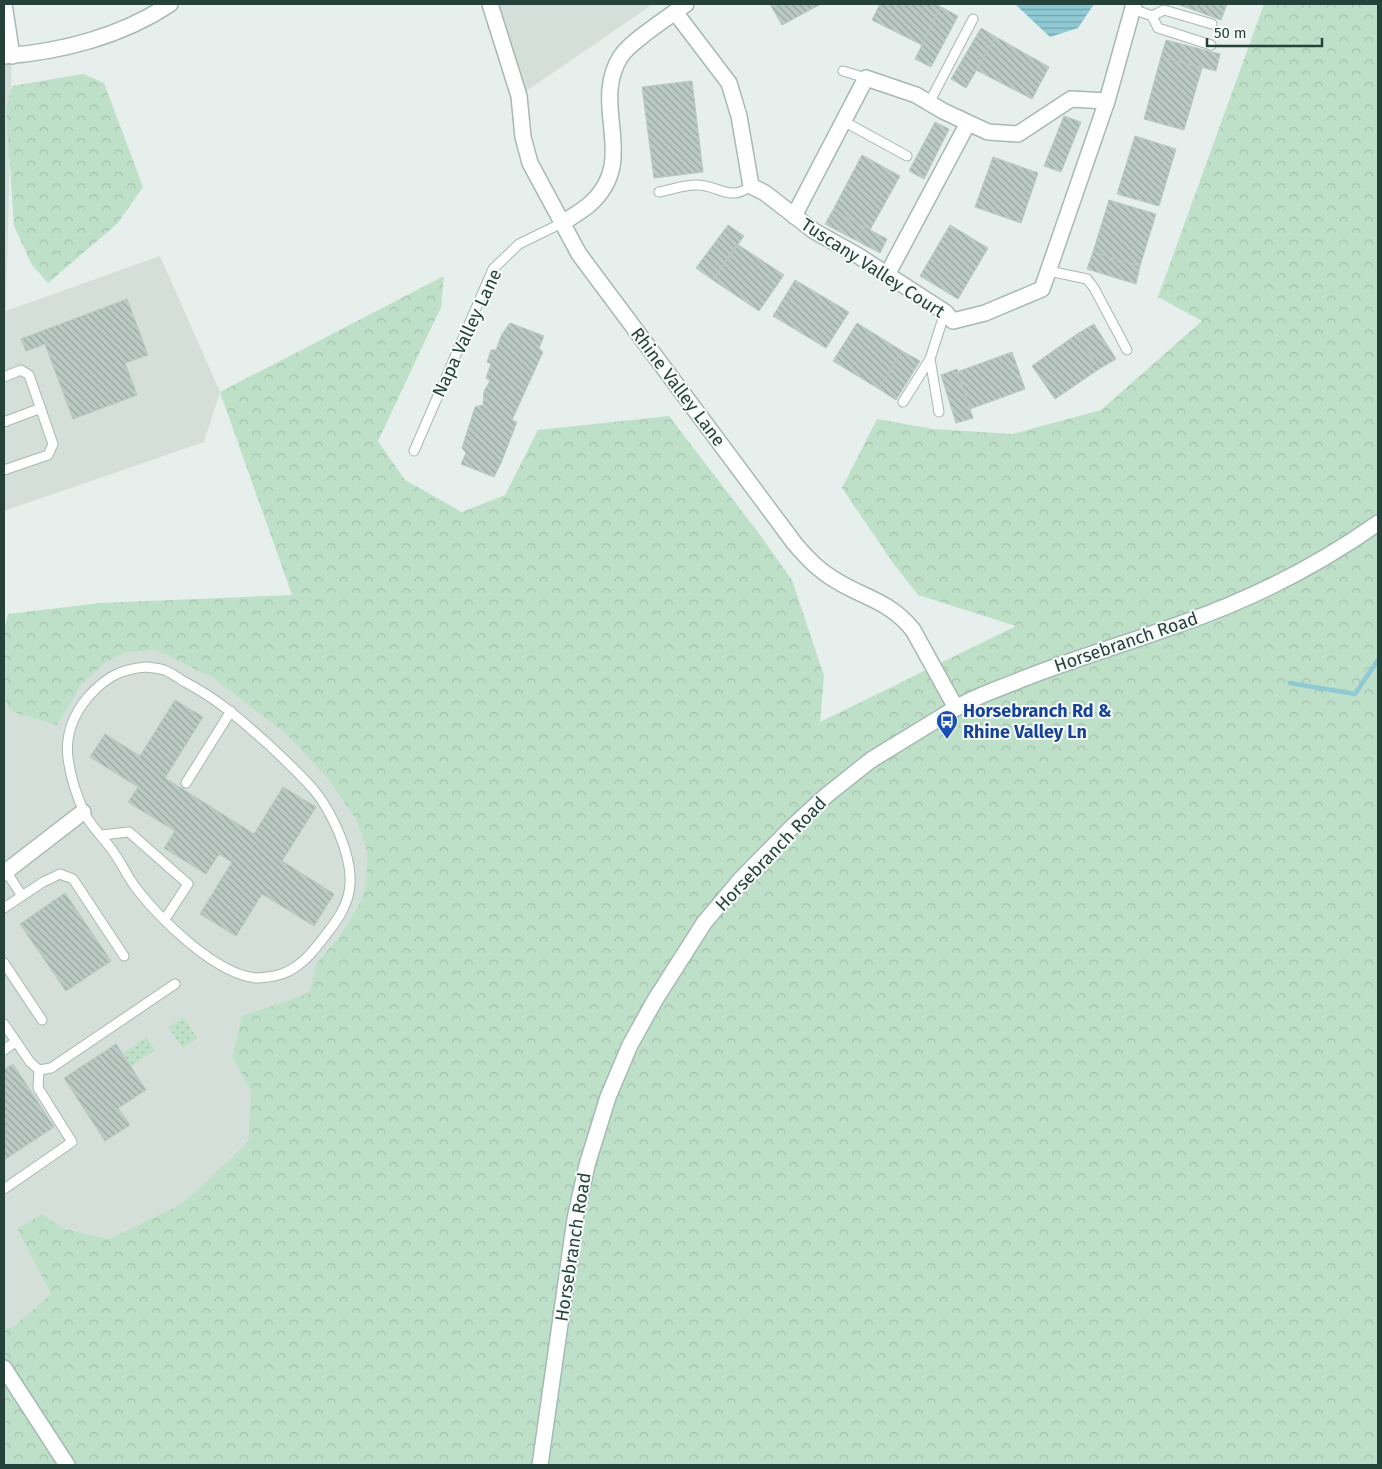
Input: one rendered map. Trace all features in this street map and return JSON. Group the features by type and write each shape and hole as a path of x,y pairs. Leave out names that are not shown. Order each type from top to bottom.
{"street":[{"path":"4,4 8,56 65,47 106,34 136,22 170,4"},
{"name":"Rhine Valley Lane","path":"490,4 519,96 523,137 530,163 579,254 795,544 813,565 833,580 872,597 895,610 904,618 913,630 956,708"},
{"name":"Tuscany Valley Court","path":"751,186 765,193 814,231 856,255 945,312 953,321 985,313 1042,289 1107,101 1133,6"},
{"path":"680,8 729,83 739,116 751,186"},
{"name":"Napa Valley Lane","path":"562,223 592,202 603,189 614,164 609,86 612,74 621,56 630,46 680,8"},
{"path":"794,216 866,78 916,95 988,132 1018,134 1072,99 1107,101"},
{"path":"887,275 968,123"},
{"name":"Horsebranch Road","path":"540,1465 575,1219 587,1166 608,1097 630,1045 651,1007 704,923 740,880 793,826 871,760 956,708 975,698 1032,675 1182,624 1274,586 1310,568 1378,523"},
{"path":"5,872 83,812"},
{"path":"4,1368 67,1465"}],"lane":[{"path":"1133,6 1152,16 1158,28 1211,45"},
{"path":"1152,16 1164,10 1212,24"},
{"path":"929,103 973,19"},
{"path":"843,71 866,78"},
{"path":"844,122 907,156"},
{"path":"660,192 695,185 710,186 730,194 743,192 751,186"},
{"name":"Napa Valley Lane","path":"414,451 493,269 519,244 562,223"},
{"path":"1048,271 1087,279 1094,288 1128,350"},
{"path":"903,402 930,359 945,312"},
{"path":"930,359 939,412"},
{"path":"4,377 21,370 29,375 53,444 48,455 4,470"},
{"path":"4,422 40,408"},
{"path":"146,667 164,670 200,690 231,711 284,759 315,791 334,821 347,854 350,868 350,884 346,903 333,926 302,963 278,976 254,978 233,972 207,956 170,926 135,887 112,850 83,812 68,756 69,728 80,707 97,686 129,668 146,667"},
{"path":"186,783 231,711"},
{"path":"101,835 129,832 188,884 165,920"},
{"path":"5,872 22,896"},
{"path":"4,908 43,882 60,874 73,879 124,956"},
{"path":"4,962 42,1020"},
{"path":"4,1024 30,1062 39,1069 51,1068 175,984"},
{"path":"4,1050 15,1042"},
{"path":"4,1189 72,1142 38,1088 39,1069"}],"shaded area":[{"path":"490,4 653,4 519,96"},
{"path":"4,5 12,56 6,311 160,256 220,392 204,442 4,511"},
{"path":"156,650 213,678 285,733 328,779 355,818 362,837 367,852 366,883 361,901 341,934 316,964 309,993 242,1016 232,1057 251,1092 248,1142 183,1203 109,1239 65,1229 42,1214 17,1229 51,1294 11,1328 4,1328 4,696 10,711 57,724 82,684 106,662 127,652"}],"green space":[{"path":"1264,4 1378,4 1378,1465 4,1465 4,1328 11,1328 51,1294 17,1229 42,1214 65,1229 109,1239 183,1203 248,1142 251,1092 232,1057 242,1016 309,993 316,964 341,934 361,901 366,883 367,852 355,818 328,779 285,733 213,678 156,650 127,652 106,662 82,684 57,725 10,711 4,696 4,630 8,614 100,603 292,595 220,392 444,276 441,307 378,441 405,480 462,512 505,495 538,430 669,416 792,580 824,676 820,722 1016,626 918,595 893,563 842,488 877,419 933,429 1012,434 1101,410 1202,321 1158,297"},
{"path":"83,74 104,83 143,187 117,224 48,283 32,265 14,226 6,108 12,86"},
{"path":"183,1017 197,1038 183,1048 168,1027"},
{"path":"146,1037 155,1050 130,1067 122,1054"}],"water":[{"path":"1015,4 1094,4 1078,28 1050,37"}],"building":[{"path":"770,4 821,4 782,25"},
{"path":"880,4 935,4 941,7 922,45 872,20"},
{"path":"1177,4 1227,4 1221,20"},
{"path":"941,7 958,16 931,67 915,59"},
{"path":"981,28 996,37 966,88 951,79"},
{"path":"996,37 1049,67 1032,99 976,70"},
{"path":"1166,40 1220,54 1216,71 1161,57"},
{"path":"1161,57 1202,68 1184,130 1144,119"},
{"path":"692,81 703,172 654,178 642,87"},
{"path":"1064,116 1081,122 1061,172 1044,166"},
{"path":"935,122 949,129 924,179 909,171"},
{"path":"1135,136 1176,149 1159,206 1117,194"},
{"path":"862,155 900,176 870,230 833,210"},
{"path":"993,157 1038,173 1021,223 975,207"},
{"path":"1109,200 1156,214 1140,266 1093,252"},
{"path":"833,210 887,239 880,253 825,224"},
{"path":"728,225 744,236 713,280 696,268"},
{"path":"950,225 988,248 958,299 920,276"},
{"path":"737,244 784,275 759,311 713,280"},
{"path":"1093,252 1140,266 1136,284 1087,269"},
{"path":"795,280 849,312 826,348 773,316"},
{"path":"127,299 148,355 125,363 137,395 73,419 45,344 26,351 21,339"},
{"path":"510,323 544,336 539,348 543,352 512,420 517,422 494,477 461,464 466,453 462,448 475,407 483,405 484,391 490,381 486,378 491,364 487,362 491,350 496,350 502,334"},
{"path":"857,323 902,351 879,389 833,361"},
{"path":"1094,324 1116,359 1099,369 1077,334"},
{"path":"1077,334 1099,369 1055,399 1032,366"},
{"path":"902,351 920,361 896,400 879,389"},
{"path":"1012,352 1025,389 970,409 957,372"},
{"path":"957,369 973,418 956,423 941,375"},
{"path":"175,700 203,717 165,778 254,834 283,787 316,807 282,861 334,894 314,926 262,894 236,936 200,914 232,862 219,854 206,874 164,848 175,831 128,802 138,787 90,757 105,734 140,756"},
{"path":"65,893 111,961 66,991 20,924"},
{"path":"116,1044 146,1090 118,1108 130,1125 105,1141 64,1078"},
{"path":"13,1064 54,1127 4,1160 4,1070"}],"waterway":[{"path":"1290,683 1355,694 1378,660"}],"place":[{"name":"Horsebranch Rd & Rhine Valley Ln","path":"947,740"}]}
